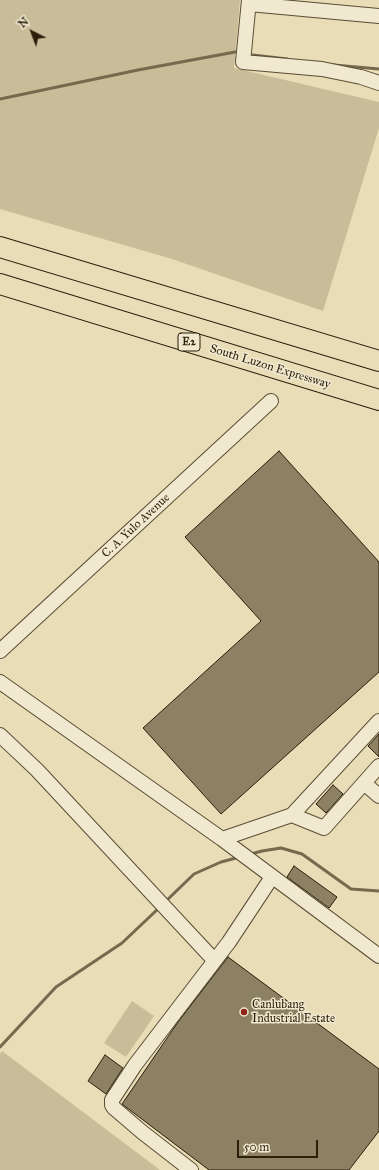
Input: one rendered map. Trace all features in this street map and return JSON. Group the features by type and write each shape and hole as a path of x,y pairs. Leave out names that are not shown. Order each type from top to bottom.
{"highway":[{"path":"0,247 379,360"},
{"name":"South Luzon Expressway","path":"0,284 379,400"}],"street":[{"path":"379,16 249,2 243,62 322,69 361,77 379,83"},
{"name":"C. A. Yulo Avenue","path":"0,651 271,401"},
{"path":"0,682 222,839 379,956"},
{"path":"222,839 292,815 379,721"},
{"path":"0,735 37,770 214,960"},
{"path":"292,815 324,828 379,766"},
{"path":"364,783 379,796"},
{"path":"191,1170 125,1118 113,1106 113,1097 135,1065 229,942 272,877"}],"shaded area":[{"path":"0,0 240,0 234,68 379,102 379,128 323,311 172,259 0,209"},
{"path":"132,1001 154,1016 126,1057 104,1043"},
{"path":"2,1051 160,1170 0,1170 0,1054"}],"building":[{"path":"279,451 379,562 379,672 221,814 143,728 261,621 185,537"},
{"path":"379,734 379,757 368,746"},
{"path":"333,785 343,794 326,813 316,804"},
{"path":"294,866 337,897 329,908 287,877"},
{"name":"Canlubang Industrial Estate","path":"228,957 379,1069 379,1131 349,1170 209,1170 122,1104 178,1022"},
{"path":"105,1055 123,1068 106,1094 88,1081"}],"waterway":[{"path":"0,99 138,70 235,52"},
{"path":"253,55 287,59"},
{"path":"334,65 379,69"},
{"path":"251,854 281,848 302,854 351,889 379,891"},
{"path":"165,902 194,874 221,862 240,857"},
{"path":"0,1047 56,987 122,943 160,907"}],"place":[{"name":"Canlubang Industrial Estate","path":"244,1012"}]}
